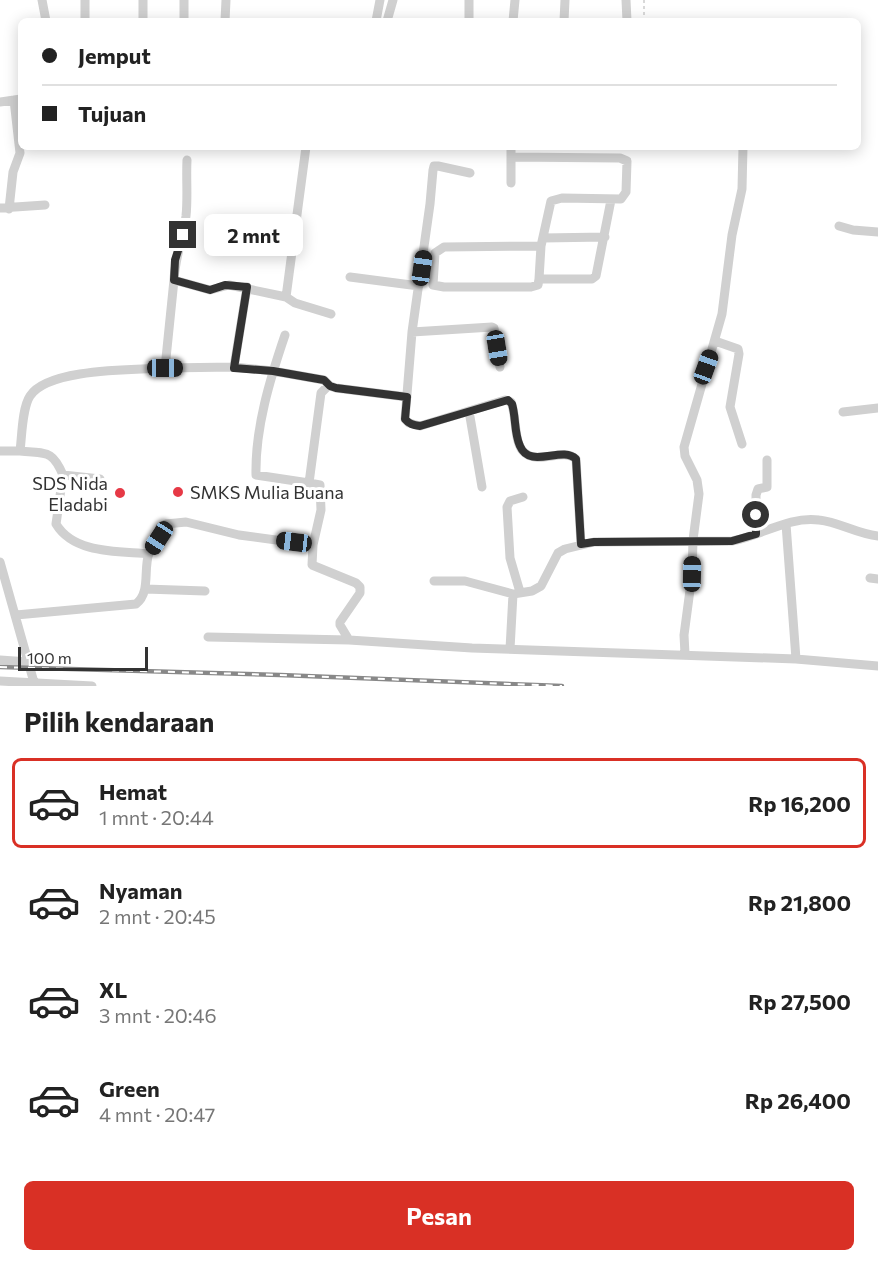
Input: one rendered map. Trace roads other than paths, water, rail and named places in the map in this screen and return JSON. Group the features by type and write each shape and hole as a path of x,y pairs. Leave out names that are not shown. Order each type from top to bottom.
{"street":[{"path":"42,0 45,18"},
{"path":"85,0 85,18"},
{"path":"143,0 143,18"},
{"path":"184,0 184,18"},
{"path":"225,18 226,0"},
{"path":"377,18 380,0"},
{"path":"388,18 393,0"},
{"path":"469,0 469,18"},
{"path":"513,18 515,0"},
{"path":"564,18 565,0"},
{"path":"626,0 627,18"},
{"path":"0,102 17,100 18,118"},
{"path":"20,150 4,209 45,205"},
{"path":"286,297 306,150"},
{"path":"556,158 557,150"},
{"path":"685,654 684,634 699,494 697,480 685,456 684,447 725,298 732,235 742,189 743,150"},
{"path":"510,183 511,152 556,158 625,159 628,164 626,192 621,199 554,199 549,205 542,242 538,285 531,287 433,285 435,253 444,248 542,242 605,237"},
{"path":"165,368 175,260 186,216 187,160"},
{"path":"470,173 434,166 412,332 405,419 409,423 420,426 508,400 512,404 520,446 524,453 535,457 568,455 576,459 581,544"},
{"path":"539,279 594,278 605,237 611,200"},
{"path":"839,226 853,230 878,232"},
{"path":"350,277 419,286"},
{"path":"174,280 210,290 225,285 247,287 286,297 295,303 331,314"},
{"path":"234,368 247,287"},
{"path":"412,332 492,327 500,367"},
{"path":"285,335 273,371 255,451 256,475 320,485 321,510 313,544 312,565 356,583 360,587 360,593 340,622 349,640"},
{"path":"715,341 738,349 730,407 742,444"},
{"path":"20,451 29,396 38,387 62,378 87,373 165,368 234,368 273,371 324,380 328,385 336,388 407,397"},
{"path":"309,483 321,393 328,385"},
{"path":"843,412 878,408"},
{"path":"469,411 482,487"},
{"path":"0,451 20,451 52,456 57,459 63,475 56,524 60,531 80,544 94,549 148,554"},
{"path":"756,534 756,495 758,489 767,487 767,460"},
{"path":"63,475 100,479"},
{"path":"510,649 517,593 510,558 507,507 510,501 523,497"},
{"path":"434,581 465,581 517,593 532,591 541,586 558,554 581,544 732,541 798,520 818,519 864,534 878,536"},
{"path":"16,615 136,604 144,589 148,554 159,538 160,528 166,524 186,522 239,535 313,544"},
{"path":"786,524 796,659"},
{"path":"0,562 34,684"},
{"path":"144,589 205,591"},
{"path":"208,636 685,654 796,659 878,666"},
{"path":"0,660 29,662"},
{"path":"0,681 92,686"}],"railway":[{"path":"0,667 562,686"}],"place":[{"name":"SMKS Mulia Buana","path":"178,492"},
{"name":"SDS Nida Eladabi","path":"120,493"}]}
